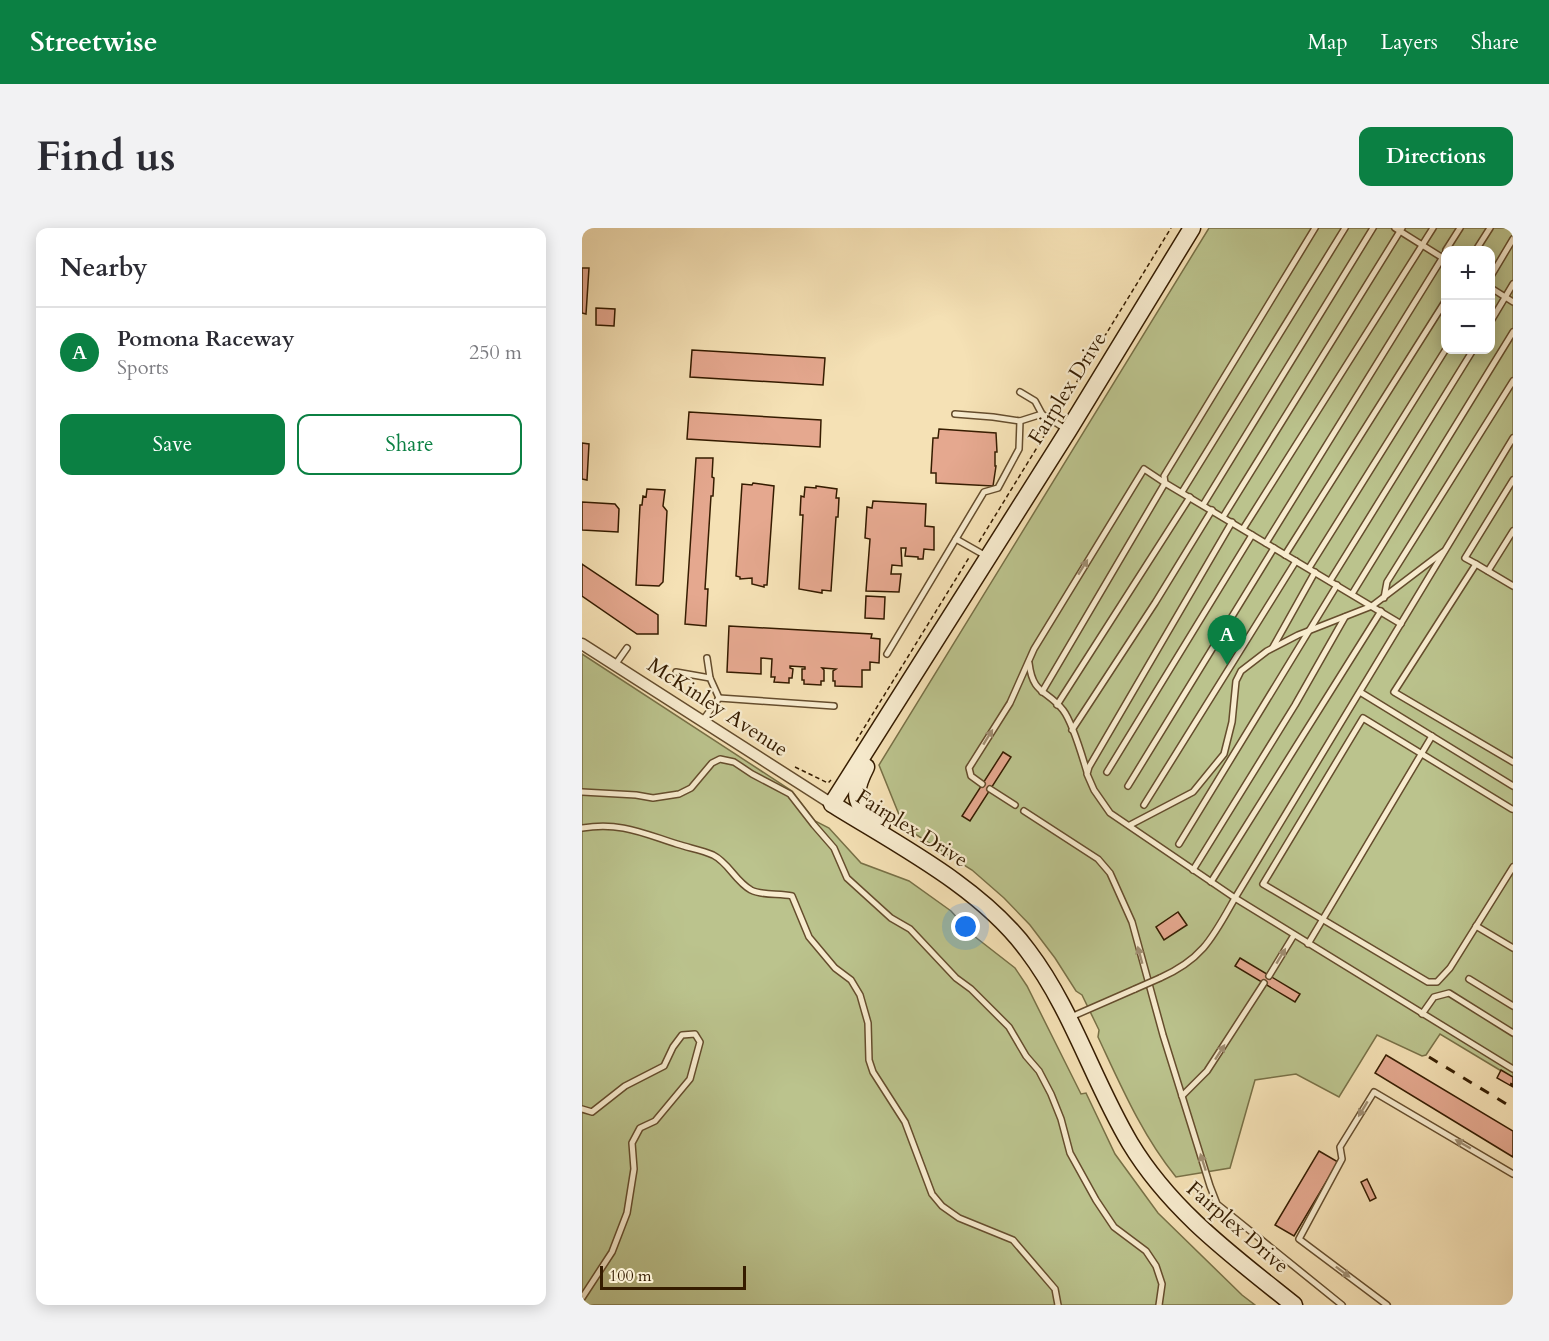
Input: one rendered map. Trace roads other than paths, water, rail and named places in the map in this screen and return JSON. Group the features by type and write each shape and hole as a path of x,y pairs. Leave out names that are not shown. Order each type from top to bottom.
{"street":[{"name":"Fairplex Drive","path":"1192,228 1068,431 982,553 889,714 832,804 975,896 1009,928 1028,950 1047,979 1126,1137 1164,1192 1206,1234 1294,1305"},
{"name":"McKinley Avenue","path":"582,644 832,804"},
{"path":"889,714 859,781 856,794 859,806 979,889 1007,916 1043,962 1047,979"}],"lane":[{"path":"1042,692 1165,483 1164,476 1315,228"},
{"path":"1182,492 1345,228"},
{"path":"1203,505 1373,228"},
{"path":"1243,529 1433,228"},
{"path":"1450,246 1460,228"},
{"path":"1479,246 1490,228"},
{"path":"1223,517 1399,229 1422,245 1441,253"},
{"path":"1495,269 1513,239"},
{"path":"1266,543 1441,261"},
{"path":"1495,314 1513,284"},
{"path":"1495,291 1513,302"},
{"path":"1286,555 1441,308"},
{"path":"1352,594 1513,332"},
{"path":"1273,648 1312,570 1443,354"},
{"path":"1330,581 1471,354"},
{"path":"1384,598 1387,582 1513,381"},
{"path":"1020,392 1035,401 1042,414 1068,431"},
{"path":"955,414 1020,422 1042,414"},
{"path":"887,654 984,492 998,488 1019,449 1020,422"},
{"path":"1068,1018 1176,971 1194,958 1211,941 1513,438"},
{"path":"982,784 971,776 969,768 1010,703 1055,613 1144,469 1401,624"},
{"path":"1513,480 1465,558 1513,586"},
{"path":"1057,705 1190,498"},
{"path":"1072,730 1155,603 1212,510"},
{"path":"1087,774 1232,522"},
{"path":"1488,571 1513,531"},
{"path":"1107,772 1252,535"},
{"path":"956,539 982,553"},
{"path":"1128,786 1274,548"},
{"path":"1130,825 1193,792 1224,754 1232,722 1236,681 1241,671 1273,648 1372,606 1446,549"},
{"path":"1144,805 1296,561"},
{"path":"1476,564 1394,692 1513,762"},
{"path":"1179,844 1311,630 1336,585"},
{"path":"1211,882 1381,611"},
{"path":"1193,870 1295,705 1345,616"},
{"path":"615,665 627,648"},
{"path":"707,658 710,678 719,698"},
{"path":"1029,661 1031,679 1065,712 1094,790 1110,813 1235,898 1513,1069"},
{"path":"676,672 710,678"},
{"path":"1360,692 1513,786"},
{"path":"703,720 719,698"},
{"path":"719,698 834,706"},
{"path":"1512,809 1364,718 1263,884 1428,982 1437,982 1450,968 1513,867"},
{"path":"1308,944 1432,736"},
{"path":"582,792 653,798 679,794 691,788 712,763 720,759 734,762 790,794 834,848 846,878 891,918 909,929 956,978 971,989 1009,1027 1026,1056 1039,1071 1051,1094 1061,1119 1070,1154 1096,1200 1114,1227 1146,1251 1156,1266 1162,1284 1159,1305"},
{"path":"990,789 1015,805"},
{"path":"1024,811 1098,859 1110,873 1132,922 1182,1096 1217,1204 1342,1305"},
{"path":"582,828 615,826 640,831 713,855 750,890 792,896 809,937 835,968 851,980 860,995 868,1023 869,1060 873,1072 906,1122 932,1194 942,1206 959,1218 1013,1240 1055,1289 1058,1305"},
{"path":"1476,926 1513,948"},
{"path":"1269,976 1294,935"},
{"path":"1469,979 1513,1006"},
{"path":"1182,1096 1207,1071 1264,984"},
{"path":"1422,1014 1434,997 1449,993 1513,1033"},
{"path":"582,1109 592,1112 625,1086 664,1066 682,1035 695,1034 700,1042 690,1078 655,1121 640,1128 632,1143 634,1169 627,1213 612,1252 582,1298"},
{"path":"1387,1305 1299,1239 1342,1159 1340,1147 1374,1092 1513,1174"}],"railway":[{"path":"1429,1057 1513,1108"}],"place":[{"name":"Pomona Raceway","path":"1227,665"}]}
